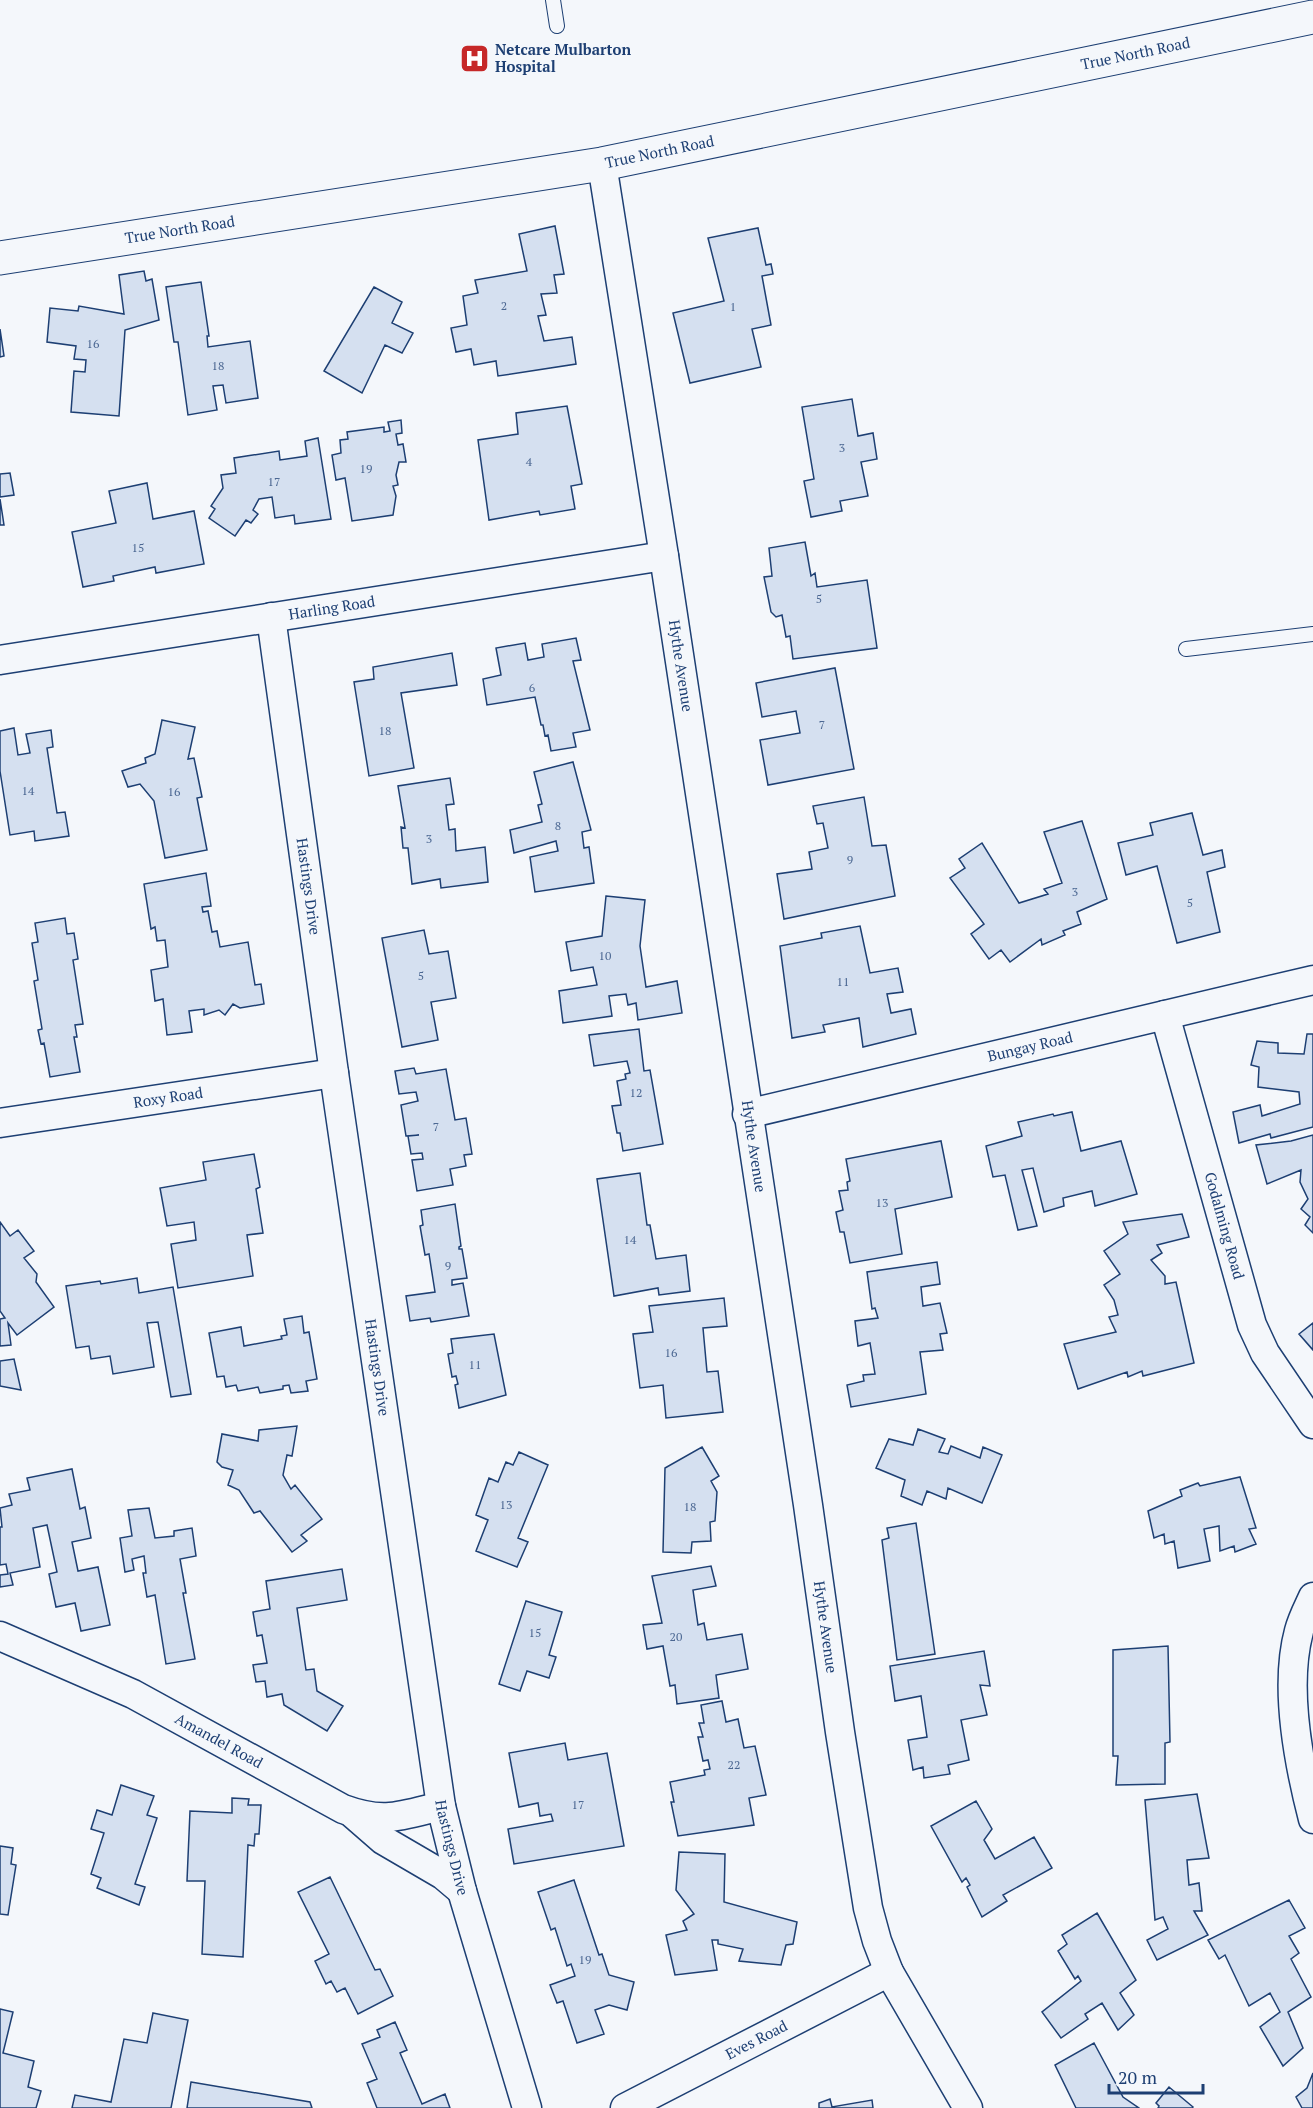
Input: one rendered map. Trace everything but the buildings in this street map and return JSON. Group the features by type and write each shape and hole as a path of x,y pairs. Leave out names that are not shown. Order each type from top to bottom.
{"main road":[{"name":"True North Road","path":"0,258 602,164 1313,17"}],"street":[{"name":"Hythe Avenue","path":"602,164 664,556 866,1897 877,1941 889,1972 968,2108"},
{"name":"Harling Road","path":"0,660 664,556"},
{"name":"Hastings Drive","path":"270,617 441,1806 462,1891 527,2108"},
{"name":"Bungay Road","path":"747,1114 1313,980"},
{"name":"Godalming Road","path":"1164,1015 1252,1325 1265,1353 1313,1424"},
{"name":"Roxy Road","path":"0,1123 334,1073"},
{"path":"1313,1597 1299,1630 1293,1686 1302,1771 1313,1819"},
{"name":"Amandel Road","path":"0,1636 133,1694 351,1812 362,1816 388,1818 441,1806"},
{"path":"351,1812 383,1840 442,1875 462,1891"},
{"name":"Eves Road","path":"625,2108 889,1972"}],"lane":[{"path":"553,0 557,26"},
{"path":"1186,649 1313,634"}],"place":[{"name":"Netcare Mulbarton Hospital","path":"474,59"}]}
